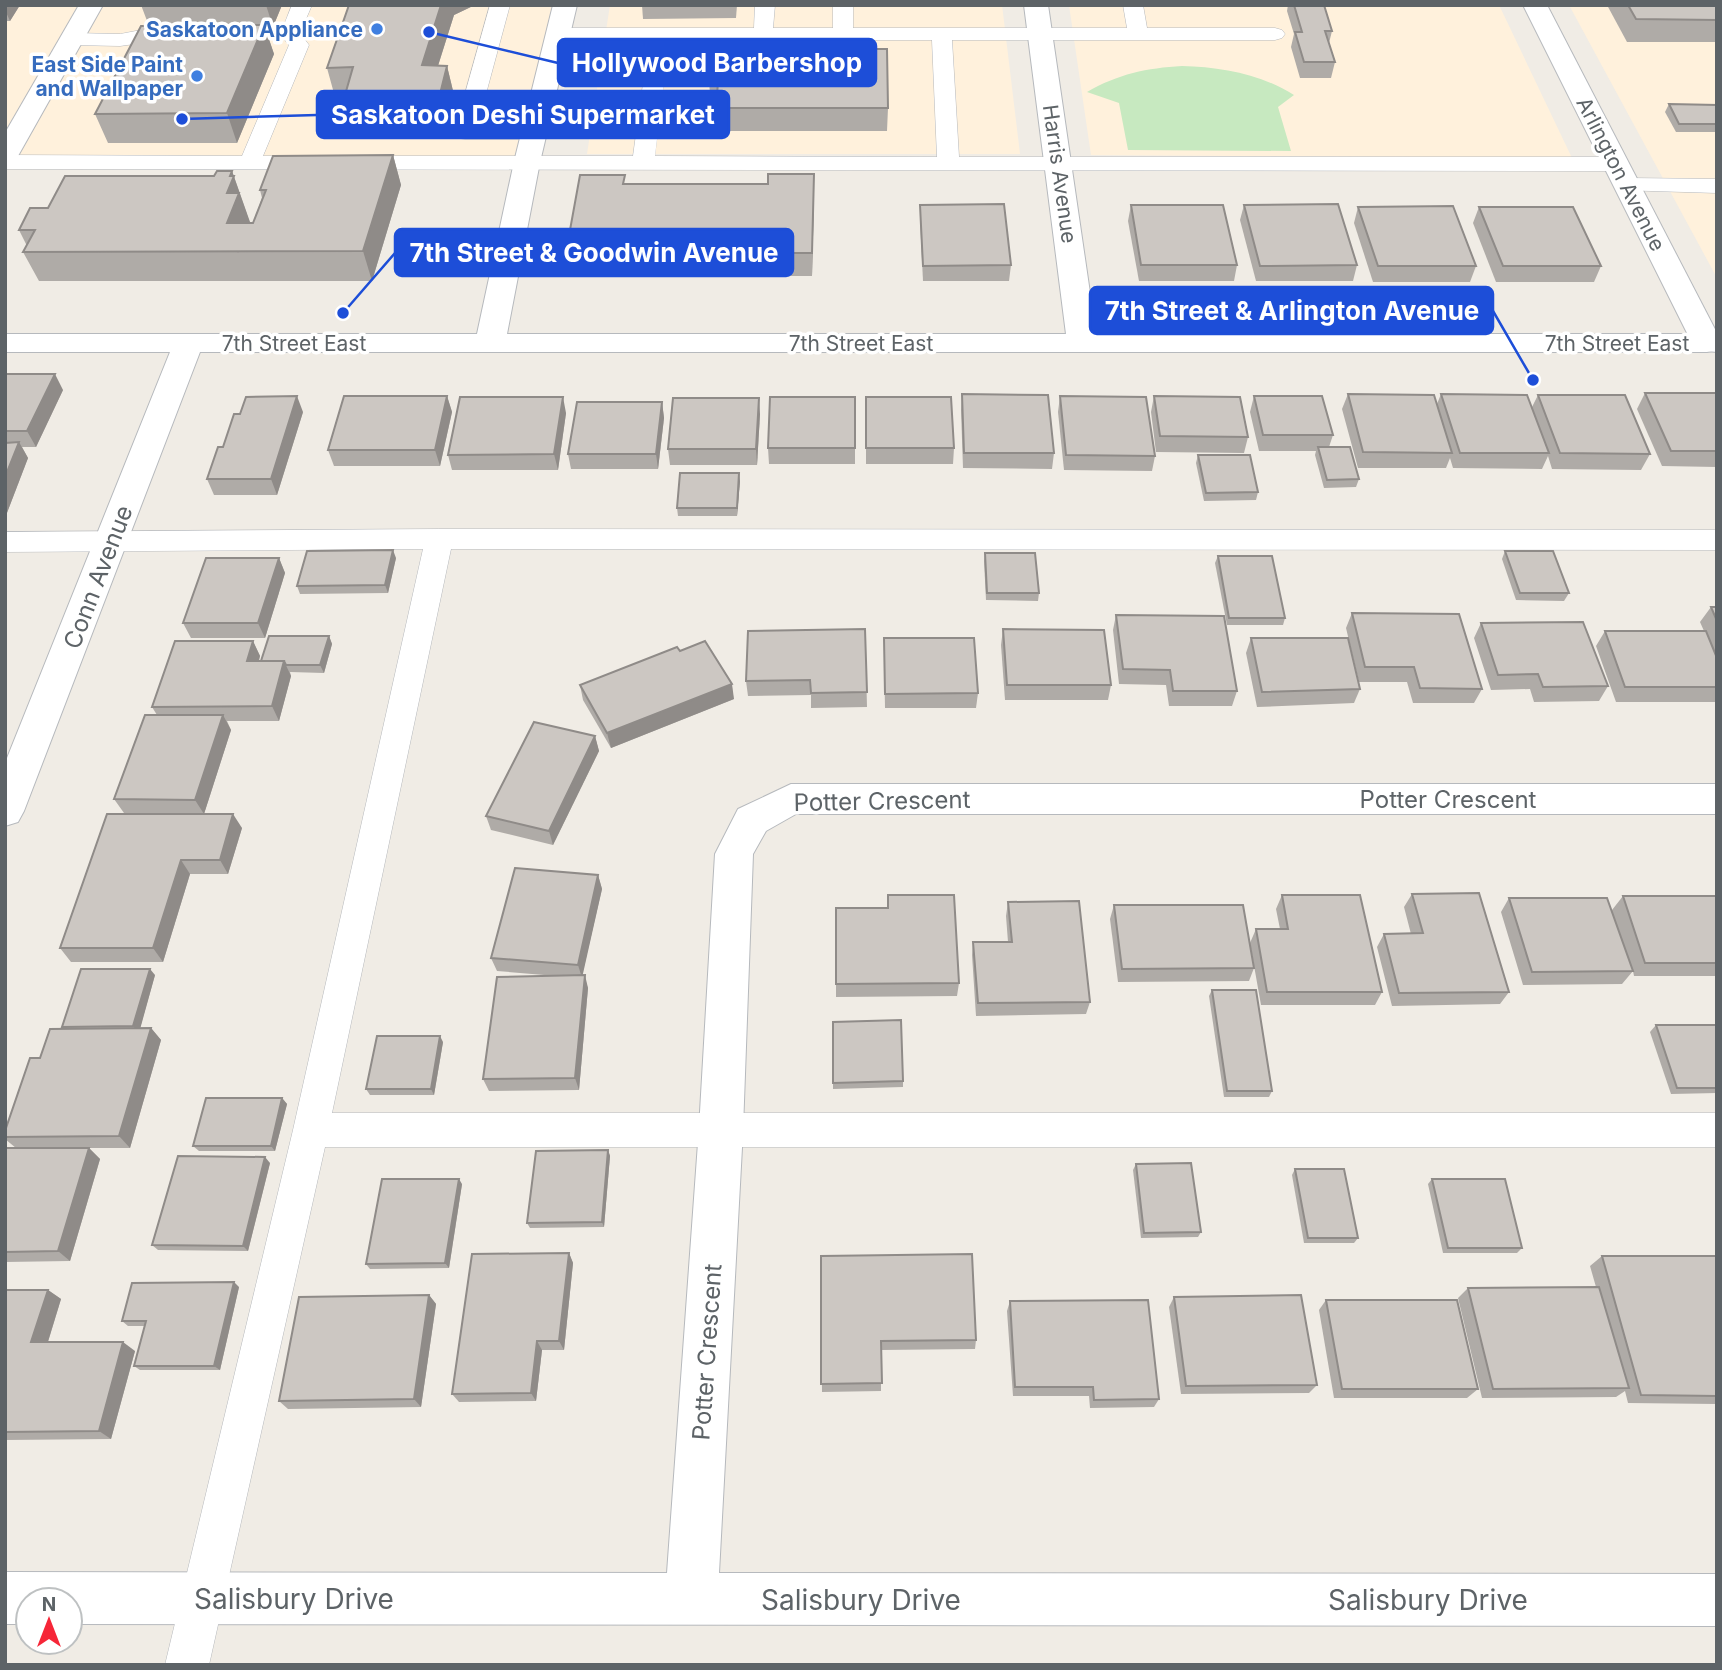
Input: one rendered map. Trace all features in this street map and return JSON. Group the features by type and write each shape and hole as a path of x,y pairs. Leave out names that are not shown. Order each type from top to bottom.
{"street":[{"path":"5,156 91,5"},
{"path":"489,343 527,162 565,5"},
{"name":"Harris Avenue","path":"1036,5 1082,342"},
{"name":"Arlington Avenue","path":"1535,5 1712,343"},
{"name":"7th Street East","path":"5,343 1712,343"},
{"name":"Conn Avenue","path":"9,791 190,343"},
{"name":"Potter Crescent","path":"691,1600 721,1129 734,853 752,820 791,799 1717,799"},
{"name":"Salisbury Drive","path":"5,1598 1717,1600"}],"lane":[{"path":"290,33 302,5"},
{"path":"459,163 500,5"},
{"path":"763,34 765,5"},
{"path":"843,5 843,35"},
{"path":"1133,5 1138,35"},
{"path":"72,39 120,40 157,33 290,33"},
{"path":"250,162 299,45 290,33"},
{"path":"558,34 1275,34"},
{"path":"643,163 660,34"},
{"path":"942,35 948,162"},
{"path":"465,133 534,134"},
{"path":"5,162 1059,163 1622,175 1717,186"},
{"path":"187,1665 311,1130 439,539"},
{"path":"5,542 439,539 1717,540"},
{"path":"311,1130 1717,1130"}],"shaded area":[{"path":"5,5 564,5 527,162 5,162"},
{"path":"610,5 1002,5 1020,154 587,154"},
{"path":"1069,5 1499,5 1572,158 1091,155"},
{"path":"1569,5 1717,5 1717,278"}],"green space":[{"path":"1182,66 1240,73 1268,82 1294,95 1278,107 1291,151 1128,150 1119,103 1087,92 1133,73"}],"building":[{"path":"349,5 441,5 422,65 447,66 440,94 345,95 353,67 327,68"},
{"path":"1294,5 1324,5 1332,31 1325,31 1335,62 1304,62 1295,32 1302,32"},
{"path":"1628,5 1717,5 1717,20 1636,19"},
{"path":"264,25 227,113 95,114 141,26"},
{"path":"713,44 786,44 786,49 887,49 888,108 716,108 718,82 709,82"},
{"path":"1669,104 1717,105 1717,124 1679,124"},
{"path":"393,155 363,251 23,252 35,230 19,230 30,208 48,208 65,176 214,176 217,171 232,171 230,176 234,176 227,193 239,193 227,223 253,223 266,190 260,190 273,156"},
{"path":"768,174 814,174 812,253 764,253 765,242 614,242 613,252 566,252 580,175 625,175 623,184 768,184"},
{"path":"1004,204 1011,265 923,266 920,205"},
{"path":"1338,204 1357,265 1260,266 1244,205"},
{"path":"1131,205 1223,205 1237,265 1141,265"},
{"path":"1453,206 1476,266 1378,266 1358,207"},
{"path":"1479,207 1573,207 1601,266 1503,266"},
{"path":"5,374 55,374 27,431 5,431"},
{"path":"1645,393 1717,393 1717,451 1671,451"},
{"path":"962,394 1048,395 1054,453 964,453"},
{"path":"1348,394 1434,395 1452,453 1363,452"},
{"path":"1441,394 1527,395 1549,453 1460,453"},
{"path":"1538,395 1625,395 1650,454 1560,453"},
{"path":"297,396 271,479 207,479 218,447 223,447 234,414 240,414 246,397"},
{"path":"344,396 447,396 435,450 328,450"},
{"path":"1060,396 1146,397 1155,456 1066,455"},
{"path":"1154,396 1240,397 1248,437 1160,436"},
{"path":"1254,396 1322,396 1333,435 1263,435"},
{"path":"460,397 563,397 554,454 448,455"},
{"path":"770,397 855,397 855,448 768,448"},
{"path":"866,397 951,397 954,448 866,448"},
{"path":"673,398 759,398 756,449 668,449"},
{"path":"577,402 662,402 656,454 568,454"},
{"path":"19,442 5,477 5,443"},
{"path":"1318,447 1350,447 1359,479 1327,480"},
{"path":"1198,455 1250,455 1258,492 1206,493"},
{"path":"680,473 739,473 737,508 677,508"},
{"path":"393,550 385,585 297,586 307,551"},
{"path":"1505,551 1553,551 1569,593 1520,593"},
{"path":"985,553 1035,553 1039,593 987,593"},
{"path":"1218,556 1272,556 1285,618 1229,618"},
{"path":"206,558 279,558 258,623 183,623"},
{"path":"1711,607 1717,607 1717,621"},
{"path":"1352,613 1459,614 1482,689 1420,688 1414,667 1365,667"},
{"path":"1116,615 1224,616 1237,691 1173,691 1170,670 1123,669"},
{"path":"1583,622 1608,686 1543,687 1538,674 1498,675 1481,623"},
{"path":"865,629 867,692 811,693 810,680 746,681 748,631"},
{"path":"1003,629 1104,630 1111,685 1007,685"},
{"path":"1605,631 1706,631 1717,658 1717,687 1625,687"},
{"path":"269,636 329,636 320,665 286,665 284,661 261,661"},
{"path":"884,638 974,638 978,693 885,694"},
{"path":"1251,638 1348,638 1360,689 1262,692"},
{"path":"175,641 253,641 247,661 284,661 272,706 152,707"},
{"path":"705,641 732,684 607,733 580,685 677,647 680,651"},
{"path":"145,715 223,715 195,800 114,799"},
{"path":"534,722 595,736 549,831 486,816"},
{"path":"107,814 233,814 220,860 181,860 153,948 60,948"},
{"path":"515,868 598,875 578,965 491,958"},
{"path":"1479,893 1509,992 1399,993 1384,934 1423,933 1412,894"},
{"path":"888,895 954,895 959,983 836,984 836,908 888,908"},
{"path":"1282,895 1360,895 1382,992 1267,992 1256,929 1288,929"},
{"path":"1623,896 1717,896 1717,963 1645,963"},
{"path":"1509,898 1607,898 1633,971 1532,972"},
{"path":"1079,901 1090,1002 978,1003 973,942 1012,942 1008,902"},
{"path":"1114,905 1243,905 1254,968 1122,969"},
{"path":"81,969 150,969 133,1026 62,1027"},
{"path":"585,975 575,1078 483,1079 497,977"},
{"path":"1212,990 1256,990 1272,1091 1227,1091"},
{"path":"901,1020 903,1081 833,1083 833,1022"},
{"path":"1656,1025 1717,1025 1717,1088 1677,1088"},
{"path":"151,1028 119,1136 5,1137 30,1058 40,1058 50,1029"},
{"path":"377,1036 440,1036 431,1089 366,1089"},
{"path":"206,1098 282,1098 271,1146 193,1146"},
{"path":"5,1148 89,1148 58,1251 5,1252"},
{"path":"608,1150 602,1222 527,1223 536,1151"},
{"path":"178,1156 265,1157 243,1246 152,1245"},
{"path":"1191,1163 1201,1232 1144,1233 1136,1164"},
{"path":"1295,1169 1344,1169 1358,1238 1308,1238"},
{"path":"382,1179 459,1179 445,1263 366,1264"},
{"path":"1432,1179 1505,1179 1522,1248 1448,1248"},
{"path":"569,1253 559,1341 537,1341 531,1393 452,1394 472,1254"},
{"path":"972,1254 976,1340 881,1341 882,1383 821,1384 821,1256"},
{"path":"1602,1256 1717,1256 1717,1396 1641,1395"},
{"path":"234,1282 214,1366 134,1366 146,1321 122,1321 132,1283"},
{"path":"1599,1287 1629,1388 1493,1389 1468,1288"},
{"path":"5,1290 48,1290 31,1342 123,1342 99,1431 5,1432"},
{"path":"429,1295 414,1399 279,1401 299,1297"},
{"path":"1301,1295 1317,1385 1186,1386 1174,1297"},
{"path":"1148,1300 1159,1399 1094,1400 1093,1387 1015,1387 1010,1301"},
{"path":"1326,1300 1457,1300 1478,1389 1342,1389"}],"place":[{"name":"Saskatoon Appliance","path":"377,29"},
{"name":"Hollywood Barbershop","path":"429,32"},
{"name":"East Side Paint and Wallpaper","path":"197,76"},
{"name":"Saskatoon Deshi Supermarket","path":"182,119"},
{"name":"7th Street & Goodwin Avenue","path":"343,313"},
{"name":"7th Street & Arlington Avenue","path":"1533,380"}]}
